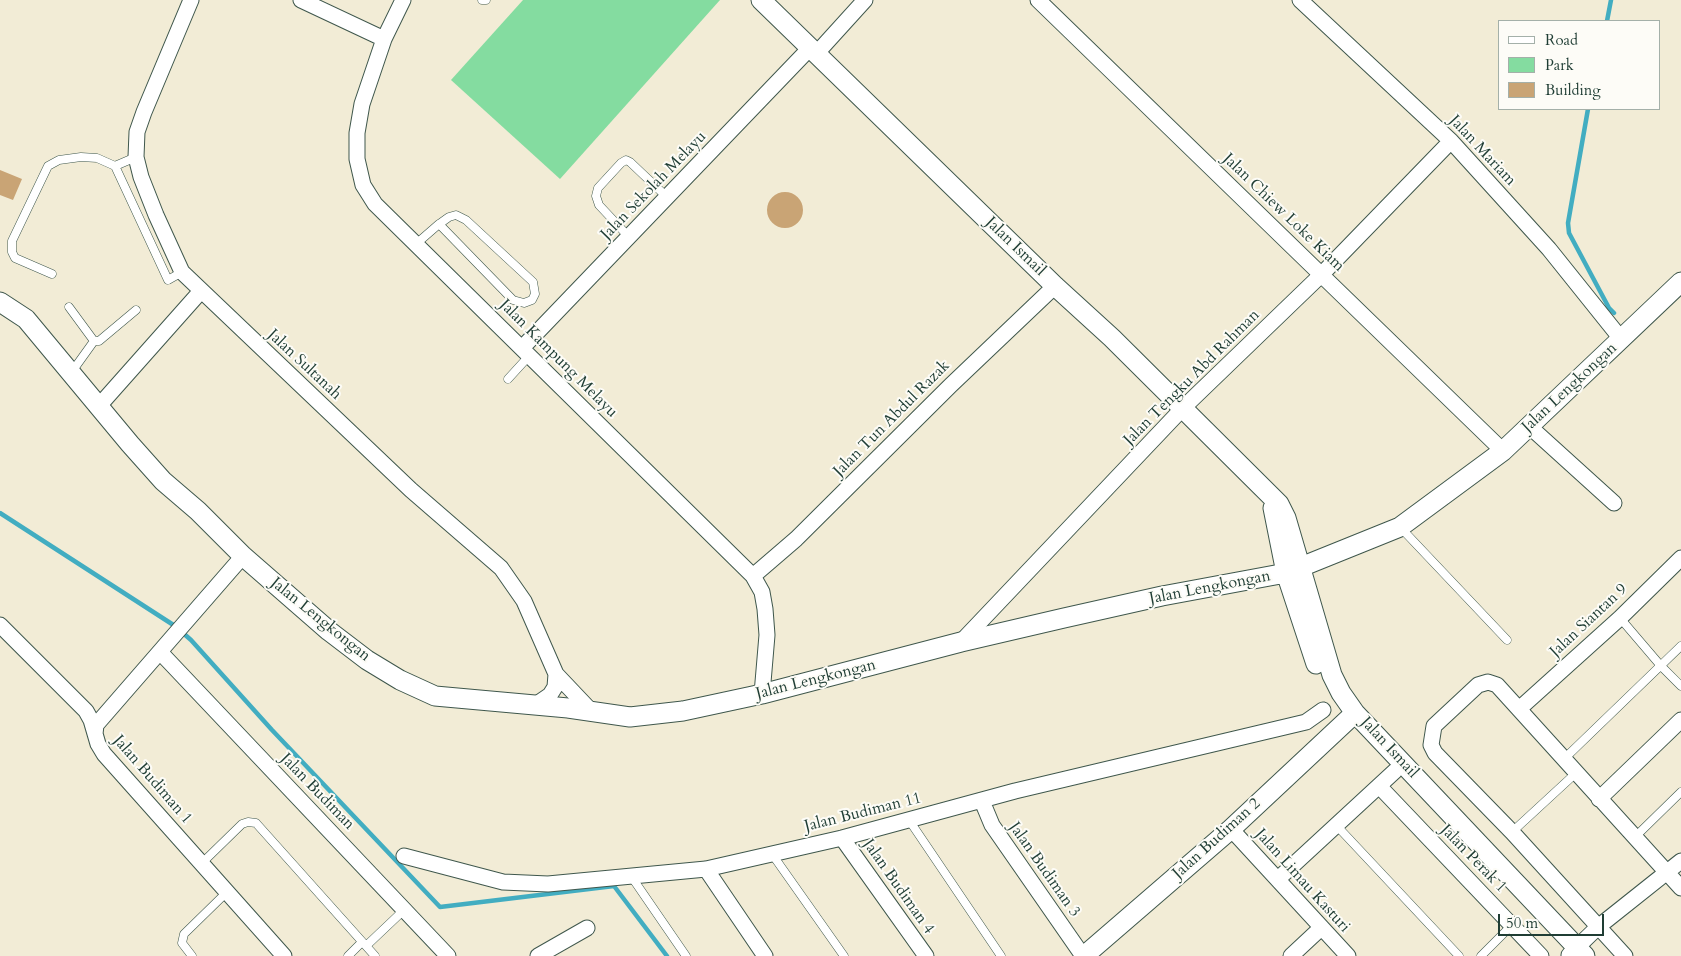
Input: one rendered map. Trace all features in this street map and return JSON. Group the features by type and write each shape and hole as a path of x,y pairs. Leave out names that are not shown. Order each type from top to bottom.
{"street":[{"name":"Jalan Sultanah","path":"191,0 144,112 137,132 136,157 141,177 153,208 182,272 411,490 501,568 524,600 556,674"},
{"path":"301,0 384,39"},
{"name":"Jalan Kampung Melayu","path":"403,0 384,39 362,104 357,133 357,159 363,186 375,204 754,576 762,592 767,635 762,694"},
{"name":"Jalan Ismail","path":"761,0 1270,494 1277,536 1293,571 1314,659 1335,704 1352,716 1575,954"},
{"name":"Jalan Sekolah Melayu","path":"526,352 628,236 865,0"},
{"name":"Jalan Chiew Loke Kiam","path":"1038,0 1503,450"},
{"name":"Jalan Mariam","path":"1300,0 1451,141 1549,249 1622,340"},
{"name":"Jalan Tengku Abd Rahman","path":"961,642 1183,408 1321,275 1451,141"},
{"name":"Jalan Lengkongan","path":"0,302 26,319 98,407 164,481 198,511 243,556 328,631 400,680 435,696 630,717 674,712 762,694 961,642 1162,596 1293,571 1400,527 1503,450 1622,340 1681,282"},
{"name":"Jalan Tun Abdul Razak","path":"754,576 796,539 951,384 1055,286"},
{"path":"98,407 201,291"},
{"path":"1529,426 1614,503"},
{"path":"95,734 96,724 190,619 243,556"},
{"name":"Jalan Siantan 9","path":"1519,709 1620,618 1681,558"},
{"name":"Jalan Budiman 1","path":"0,625 76,699 91,720 104,754 284,956"},
{"name":"Jalan Budiman","path":"160,652 448,956"},
{"path":"534,706 550,695 555,687 556,674"},
{"path":"556,674 592,712"},
{"path":"1625,956 1512,832 1435,753 1431,745 1431,734 1434,726 1478,685 1488,682 1497,684 1681,888"},
{"name":"Jalan Budiman 11","path":"404,856 503,882 548,884 706,869 842,838 1115,766 1306,722 1323,710"},
{"name":"Jalan Ismail","path":"1352,716 1396,771 1575,954"},
{"name":"Jalan Budiman 2","path":"1083,956 1231,829 1352,716"},
{"path":"1600,799 1681,720"},
{"path":"1278,879 1396,771"},
{"name":"Jalan Perak 1","path":"1379,786 1541,956"},
{"name":"Jalan Budiman 3","path":"982,801 992,825 1083,956"},
{"name":"Jalan Limau Kasturi","path":"1231,829 1348,956"},
{"name":"Jalan Budiman 4","path":"842,838 926,956"},
{"path":"1575,954 1598,926 1667,874 1681,861"},
{"path":"706,869 765,956"},
{"path":"538,956 587,928"},
{"path":"1291,956 1321,928"}],"lane":[{"path":"52,274 16,258 12,252 12,241 48,166 59,160 81,157 97,158 115,166 168,280 182,272"},
{"path":"115,166 136,157"},
{"path":"628,236 599,205 596,196 598,188 621,163 626,160 630,162 668,198"},
{"path":"416,244 439,224 456,215 466,220 533,282 535,294 532,300 524,303 513,300 439,224"},
{"path":"68,307 94,341"},
{"path":"71,373 94,341 99,341 136,310"},
{"path":"508,379 526,352"},
{"path":"1400,527 1507,640"},
{"path":"1620,618 1661,666 1681,686"},
{"path":"1564,758 1681,646"},
{"path":"1512,832 1576,772"},
{"path":"1636,836 1681,792"},
{"path":"909,820 1001,956"},
{"path":"202,863 242,824 248,822 256,823 375,956"},
{"path":"1336,826 1459,956"},
{"path":"772,854 844,956"},
{"path":"631,876 686,956"},
{"path":"192,956 182,943 184,934 227,892"},
{"path":"348,956 404,910"},
{"path":"1481,956 1512,925"}],"green space":[{"path":"523,0 720,0 560,179 451,80"}],"building":[{"path":"0,170 22,179 13,200 0,195"},
{"path":"785,192 792,193 798,197 802,203 802,217 798,223 792,227 785,228 778,227 772,223 768,217 767,210 768,203 772,197 778,193"}],"waterway":[{"path":"1607,20 1611,0"},
{"path":"1588,110 1568,223 1569,233 1609,308 1614,313"},
{"path":"0,513 175,626 191,640 272,730 440,907 614,886 667,956"}]}
